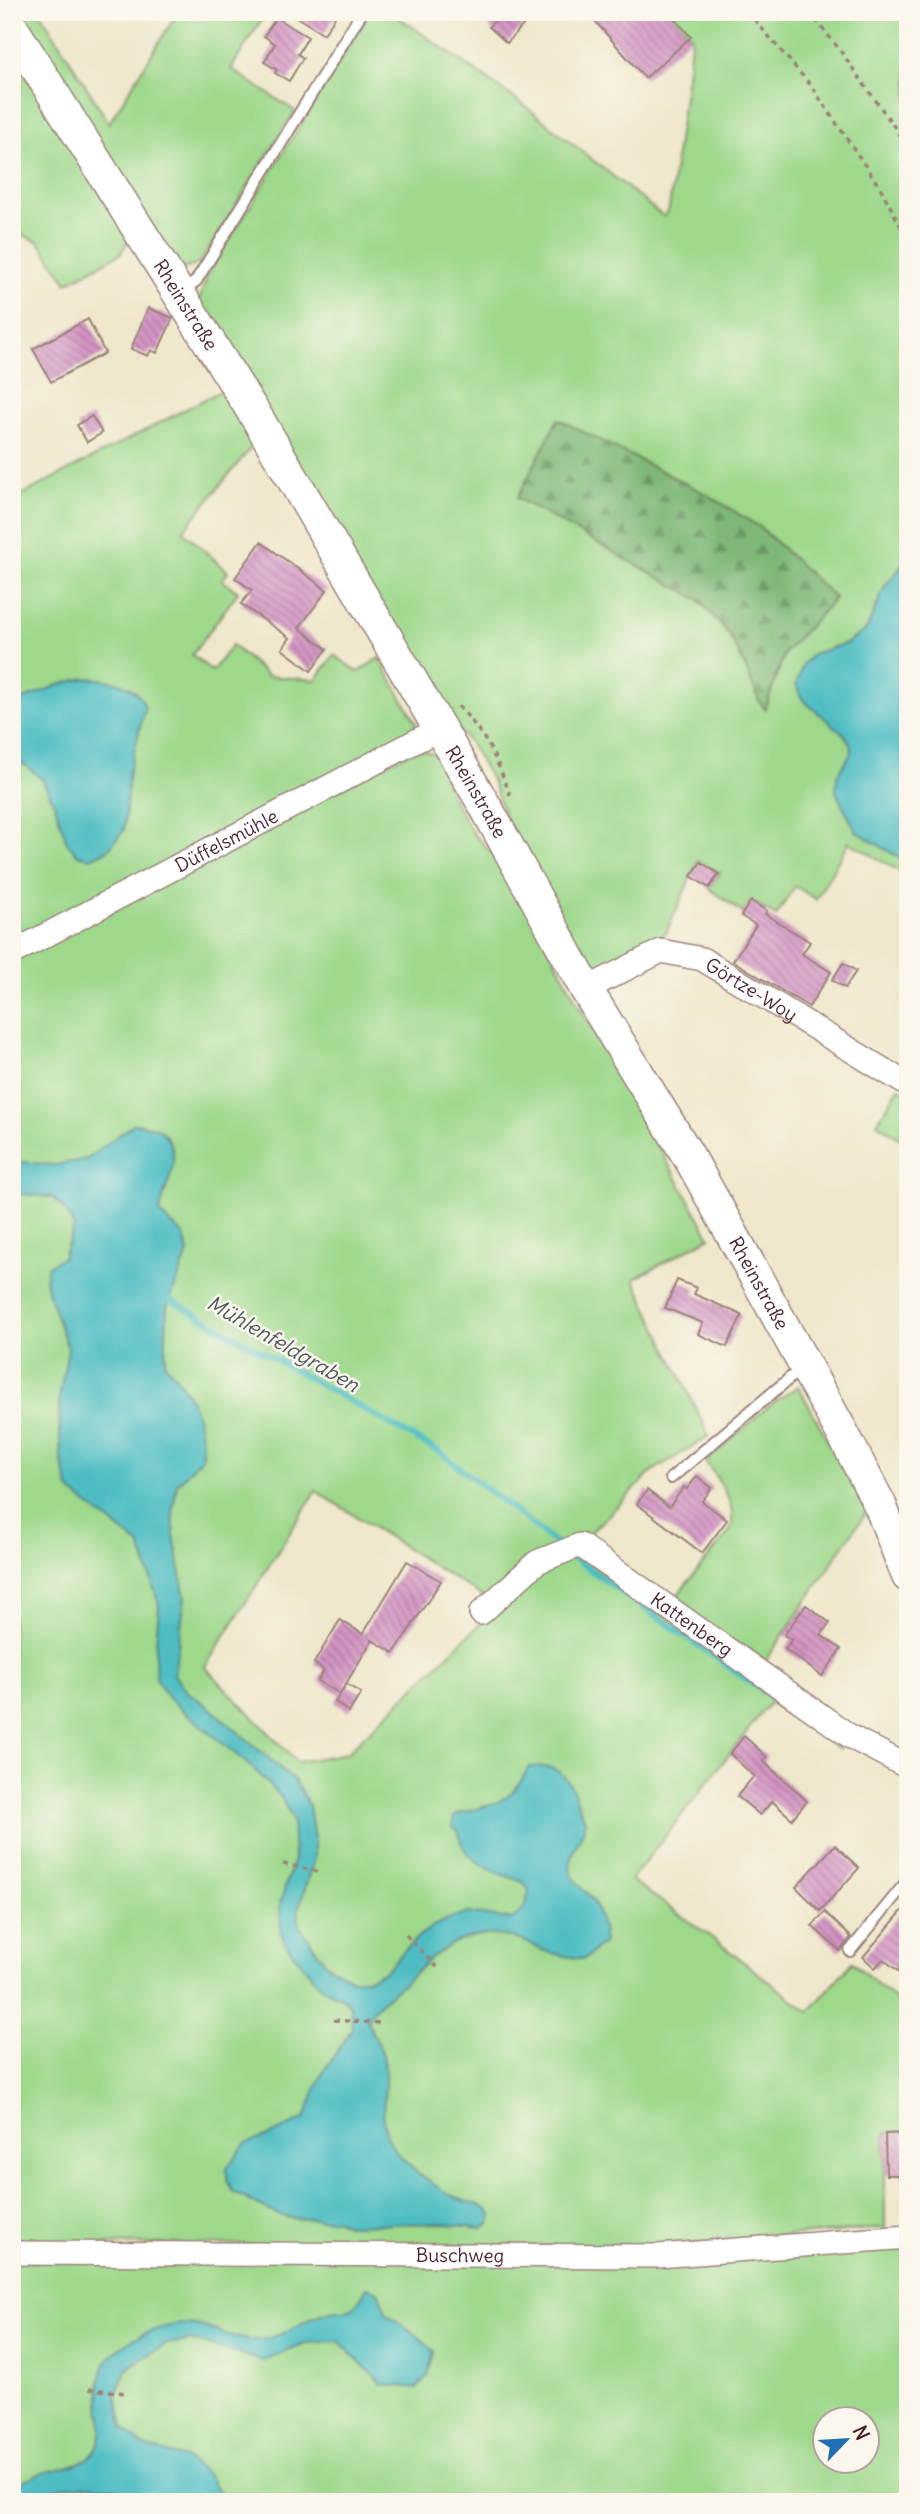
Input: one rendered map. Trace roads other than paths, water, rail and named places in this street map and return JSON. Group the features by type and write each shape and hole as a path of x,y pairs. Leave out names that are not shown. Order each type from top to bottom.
{"main road":[{"name":"Rheinstraße","path":"12,28 266,432 488,811 586,989 692,1162 880,1504 908,1576"}],"street":[{"name":"Düffelsmühle","path":"12,953 439,729"},
{"name":"Görtze-Woy","path":"586,989 661,951 702,959 908,1085"},
{"name":"Kattenberg","path":"481,1613 537,1562 580,1545 851,1737 908,1768"},
{"name":"Buschweg","path":"12,2253 658,2256 908,2237"}],"lane":[{"path":"181,294 196,281 362,12"},
{"path":"671,1478 804,1366"},
{"path":"850,1951 908,1880"}],"water":[{"path":"908,559 908,863 856,831 836,792 837,776 851,753 851,745 845,735 803,700 796,685 803,664 813,654 847,643 867,629 885,586"},
{"path":"85,678 103,679 129,687 145,707 129,771 124,830 107,851 90,858 78,855 67,843 55,805 42,779 12,755 12,704 61,684"},
{"path":"133,1124 155,1128 167,1137 170,1143 173,1152 172,1170 160,1214 184,1235 188,1253 167,1308 165,1364 194,1406 200,1430 202,1457 177,1484 173,1508 174,1535 185,1598 174,1674 185,1690 209,1707 295,1781 309,1806 314,1858 298,1911 300,1927 328,1966 353,1979 366,1979 384,1972 419,1936 433,1926 467,1913 511,1919 526,1905 529,1889 521,1880 491,1870 472,1857 465,1850 459,1831 452,1827 454,1817 504,1798 520,1783 529,1767 543,1767 554,1769 568,1780 585,1821 570,1867 575,1880 595,1906 604,1943 584,1959 552,1953 520,1940 494,1935 474,1936 457,1941 428,1961 383,2000 367,2021 384,2060 384,2120 390,2142 404,2161 434,2185 489,2211 492,2215 490,2223 482,2228 441,2223 347,2225 337,2220 288,2218 233,2192 227,2180 227,2168 245,2144 269,2136 305,2118 322,2074 352,2029 351,2007 344,1999 321,1987 287,1946 281,1933 280,1903 294,1859 292,1819 281,1797 256,1771 168,1698 156,1678 159,1605 140,1545 70,1491 61,1459 59,1398 68,1349 45,1279 48,1266 63,1257 74,1227 65,1210 52,1197 12,1193 12,1161 55,1165 87,1159"},
{"path":"367,2287 378,2291 387,2314 416,2334 434,2351 428,2375 417,2388 382,2384 339,2341 308,2343 264,2361 192,2340 167,2344 127,2368 116,2394 123,2427 144,2446 188,2459 210,2478 224,2502 142,2502 116,2488 92,2485 64,2486 38,2496 35,2502 12,2502 14,2491 21,2483 31,2477 80,2462 98,2447 101,2435 101,2377 106,2363 125,2344 154,2330 186,2324 245,2339 261,2340 286,2332 316,2316 350,2309"}],"waterway":[{"name":"Mühlenfeldgraben","path":"167,1295 171,1300 441,1453 557,1544"},
{"name":"Mühlenfeldgraben","path":"572,1557 782,1704"},
{"name":"Mühlenfeldgraben","path":"807,1721 841,1743"}]}
